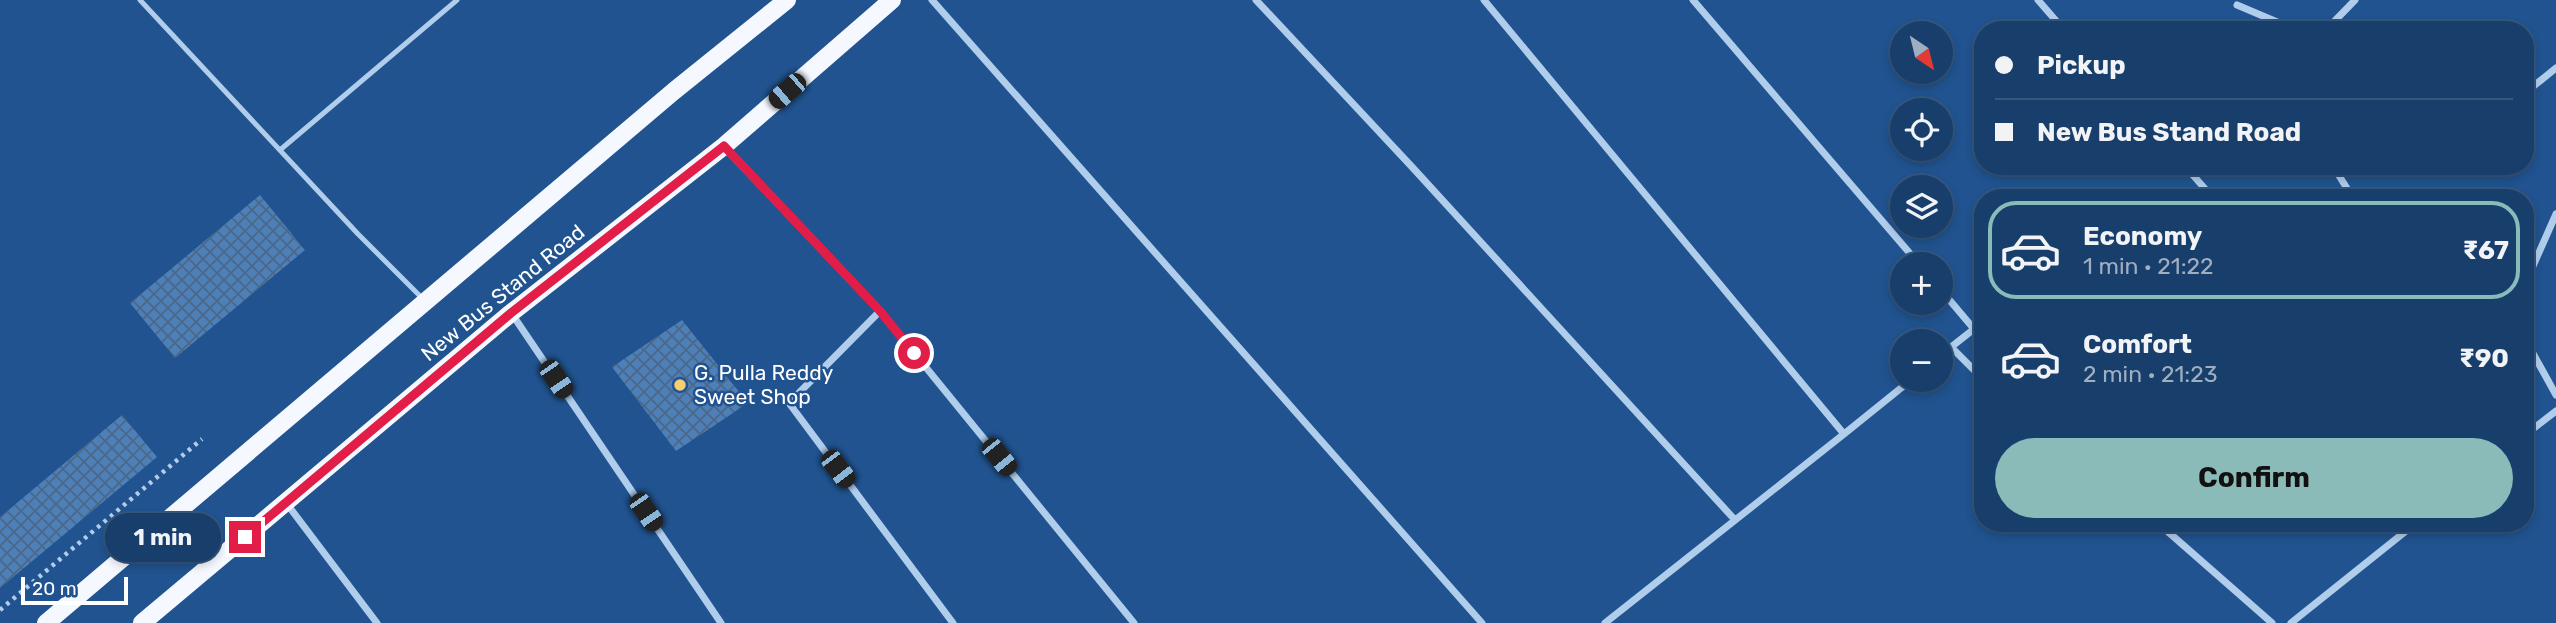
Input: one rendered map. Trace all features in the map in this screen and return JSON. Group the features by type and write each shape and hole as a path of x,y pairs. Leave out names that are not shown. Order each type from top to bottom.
{"main road":[{"name":"New Bus Stand Road","path":"46,623 427,303 674,91 788,0"},
{"name":"New Bus Stand Road","path":"142,623 511,313 724,146 892,0"}],"street":[{"path":"932,0 1482,623"},
{"path":"1256,0 1735,520"},
{"path":"1483,0 1844,434"},
{"path":"1490,7 1498,0"},
{"path":"1693,0 1909,252"},
{"path":"2038,0 2056,21"},
{"path":"2335,21 2355,0"},
{"path":"2237,5 2275,21"},
{"path":"2534,86 2556,68"},
{"path":"724,146 880,311 1134,623"},
{"path":"2193,175 2205,189"},
{"path":"2534,264 2556,214"},
{"path":"1953,304 1974,329 1953,345"},
{"path":"880,311 789,403 953,623"},
{"path":"511,313 721,623"},
{"path":"1953,349 1974,370"},
{"path":"2534,355 2556,395"},
{"path":"1605,623 1896,392"},
{"path":"2534,428 2556,411"},
{"path":"286,503 377,623"},
{"path":"2168,532 2272,623"},
{"path":"2291,623 2405,532"}],"lane":[{"path":"140,0 358,234 427,303"},
{"path":"280,150 457,0"}],"path":[{"path":"0,610 202,439"}],"building":[{"path":"260,195 305,250 175,358 130,303"},
{"name":"G. Pulla Reddy Sweet Shop","path":"682,320 748,403 676,451 612,367"},
{"path":"122,415 157,457 0,588 0,517"}],"place":[{"name":"G. Pulla Reddy Sweet Shop","path":"680,385"}],"route":[{"path":"245,537 511,313 724,146 880,311 914,353"}]}
